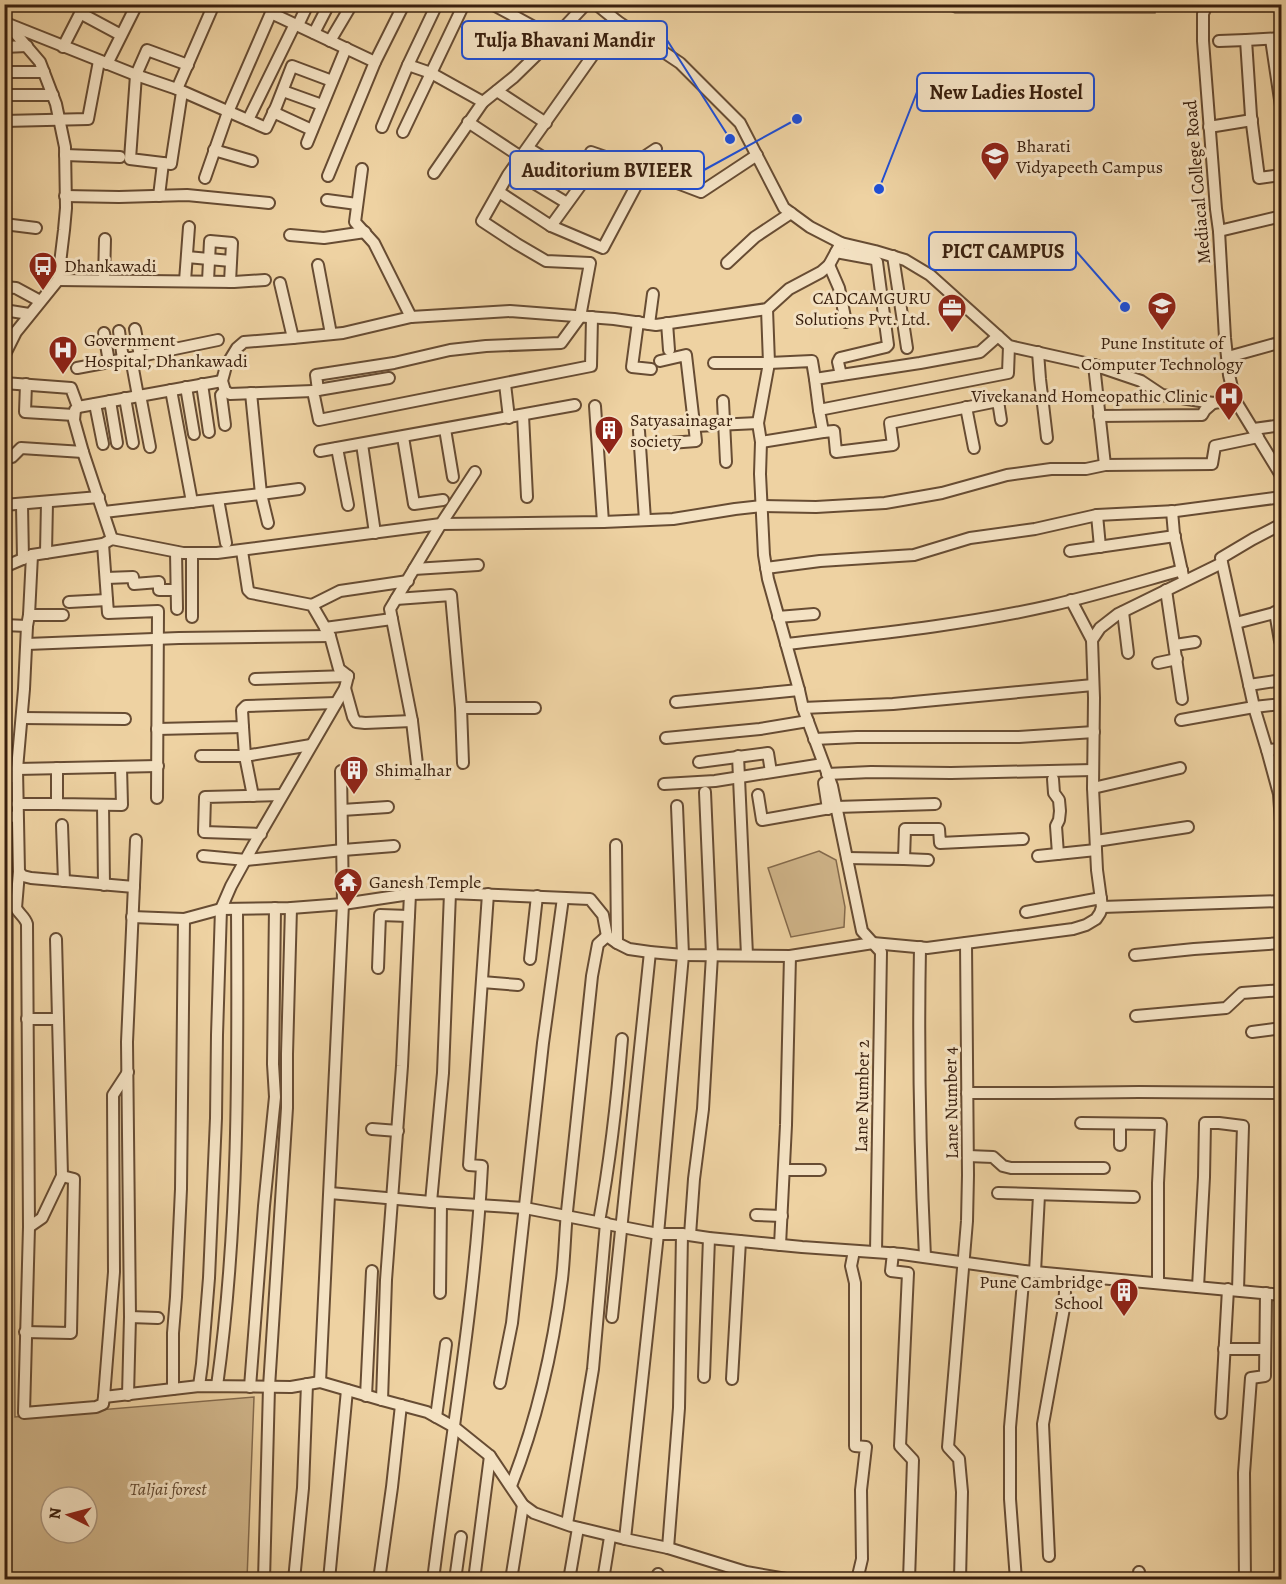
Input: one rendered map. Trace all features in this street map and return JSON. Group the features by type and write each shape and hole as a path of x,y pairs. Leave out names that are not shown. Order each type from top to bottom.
{"street":[{"path":"4,121 88,119 103,62 121,35 137,4"},
{"path":"188,65 147,50 136,75 130,159 171,164 179,91 214,4"},
{"path":"248,120 308,4"},
{"path":"314,33 329,4"},
{"path":"328,176 375,62 405,4"},
{"path":"382,127 437,4"},
{"path":"403,132 464,4"},
{"path":"492,4 554,38"},
{"path":"434,173 483,102 554,38 586,4"},
{"path":"596,4 617,21 680,63 740,123 784,208 838,247 877,262 888,345 886,348 840,357 838,362 841,375"},
{"name":"Mediacal College Road","path":"1207,4 1203,14 1203,41 1219,231 1225,338 1229,375 1235,400"},
{"path":"63,46 82,9 121,35"},
{"path":"330,40 349,9"},
{"path":"205,178 228,112 271,12 375,62"},
{"path":"592,317 591,366 319,420 316,375 394,363 450,350 561,343 580,317 591,263 546,261 482,221 512,170 617,21"},
{"path":"6,22 266,128 292,66 332,81"},
{"path":"5,353 29,314 58,280 64,230 65,196 65,155 53,95 40,62 6,22"},
{"path":"1219,41 1276,39 1281,113"},
{"path":"1246,40 1259,178 1281,175"},
{"path":"4,47 27,46"},
{"path":"307,143 346,48"},
{"path":"408,65 431,73 483,102"},
{"path":"4,72 44,72"},
{"path":"283,91 322,105"},
{"path":"497,91 546,123"},
{"path":"4,96 53,95"},
{"path":"273,112 312,130"},
{"path":"1209,124 1252,118"},
{"path":"468,122 521,157"},
{"path":"528,148 583,182"},
{"path":"591,152 617,161 638,162 656,149"},
{"path":"214,150 252,161"},
{"path":"65,155 120,157"},
{"path":"499,192 551,226 603,248 645,169 701,192 757,155"},
{"path":"159,196 163,163"},
{"path":"551,226 596,164"},
{"path":"362,169 355,222 374,243 411,317"},
{"path":"512,170 567,203"},
{"path":"65,196 187,195 269,203"},
{"path":"327,200 357,204"},
{"path":"727,263 755,237 791,213"},
{"path":"1219,231 1281,217"},
{"path":"4,224 36,228"},
{"path":"185,281 189,227"},
{"path":"290,235 324,238 365,232"},
{"path":"104,279 105,239"},
{"path":"208,281 210,241 232,243 230,282"},
{"path":"838,247 905,260 930,275 1009,346 1094,365 1141,381 1162,395 1213,404 1235,400 1281,477"},
{"path":"225,426 221,395 226,366 240,344 244,342 331,334 411,317 510,311 667,323 767,309 789,289 830,265 838,247"},
{"path":"893,256 907,348"},
{"path":"187,258 231,261"},
{"path":"318,265 331,334"},
{"path":"830,265 839,288 846,322"},
{"path":"58,280 230,282 265,280"},
{"path":"280,283 293,339"},
{"path":"4,287 16,288 40,301"},
{"path":"651,369 632,367 653,294"},
{"name":"Lane Number 2","path":"767,309 769,363 758,423 766,568 802,708 825,774 832,786 832,808 847,858 862,932 881,952 876,1252"},
{"path":"4,310 29,314"},
{"path":"667,323 669,350"},
{"path":"131,358 135,329"},
{"path":"118,331 131,358 150,447"},
{"path":"104,333 109,362"},
{"path":"815,379 980,352 998,336"},
{"path":"77,368 219,340"},
{"path":"1228,357 1281,342"},
{"path":"819,410 1008,374 1009,346"},
{"path":"1038,352 1047,438"},
{"path":"660,361 686,355 695,426 696,441 670,444"},
{"path":"714,363 812,361 823,432"},
{"path":"1094,365 1105,465"},
{"path":"26,384 25,412 76,411 95,404 202,384 224,386 230,394 316,390 389,378"},
{"path":"4,382 71,388 76,411 74,420 104,512 108,542 106,578 108,613 158,612 157,798"},
{"path":"202,384 209,432"},
{"path":"505,384 509,418"},
{"path":"186,387 194,434"},
{"path":"171,390 192,502"},
{"path":"251,393 261,495 268,523"},
{"path":"125,398 133,443"},
{"path":"110,401 117,443"},
{"path":"723,401 726,462"},
{"path":"760,442 834,431 836,452 893,445 890,423 998,401 1001,420"},
{"path":"95,404 103,444"},
{"path":"1099,416 1202,415 1213,404"},
{"path":"320,451 575,405"},
{"path":"596,406 603,522"},
{"path":"966,407 974,448"},
{"path":"523,415 527,497"},
{"path":"695,426 758,423"},
{"path":"4,567 28,557 108,542 192,554 242,551 441,524 673,519 762,506 816,507 885,503 942,493 1007,475 1051,469 1086,469 1105,465 1212,464 1215,446 1281,425"},
{"path":"445,429 453,477"},
{"path":"639,431 645,520"},
{"path":"403,437 414,504 443,500"},
{"path":"362,444 375,533"},
{"path":"4,459 12,457 21,448 83,452"},
{"path":"337,448 348,505"},
{"path":"418,773 412,721 390,609 475,472"},
{"path":"104,512 299,489"},
{"path":"4,506 99,496"},
{"path":"766,568 820,561 914,555 970,538 1035,529 1096,515 1172,511 1281,496"},
{"path":"218,499 226,543"},
{"path":"46,553 47,502"},
{"path":"22,505 28,557 28,621 17,773 19,872 16,908 26,919 27,924 29,1227 24,1413 96,1407 103,1404 114,1272 112,1095 128,1072"},
{"path":"1172,511 1183,576"},
{"path":"1096,515 1100,547"},
{"path":"1280,528 1253,539 1221,558 1254,706 1280,794 1281,836"},
{"path":"1070,551 1175,536"},
{"path":"242,551 251,593 312,605 340,591 408,581"},
{"path":"177,552 177,609"},
{"path":"192,554 192,617"},
{"path":"786,644 989,617 1183,576 1222,563"},
{"path":"414,569 478,566"},
{"path":"1092,640 1100,628 1123,612 1166,590 1183,576"},
{"path":"106,578 134,577 134,584 159,582 159,590 176,590"},
{"path":"1166,590 1182,699"},
{"path":"396,599 451,595 463,763"},
{"path":"69,602 107,600"},
{"path":"132,917 184,919 221,909 291,908 343,904 410,894 563,897 590,899 603,915 607,936 629,949 682,955 790,956 873,943 927,948 1073,929 1086,925 1096,919 1100,913 1101,902 1093,788 1092,640 1071,600"},
{"path":"312,605 328,632 339,669 348,676"},
{"path":"1123,612 1128,653"},
{"path":"1236,623 1278,612 1280,641"},
{"path":"778,617 814,614"},
{"path":"4,625 63,615"},
{"path":"27,644 328,632 392,619"},
{"path":"1175,645 1195,642"},
{"path":"1158,663 1177,659"},
{"path":"255,679 348,676"},
{"path":"198,1386 209,1278 221,909 231,886 282,795 345,688 348,676"},
{"path":"1249,685 1281,680"},
{"path":"802,708 893,704 1094,685"},
{"path":"345,688 356,722 412,721"},
{"path":"676,702 799,690"},
{"path":"253,796 245,756 242,710 246,706 336,703"},
{"path":"1181,720 1254,706 1281,704"},
{"path":"460,708 535,708"},
{"path":"22,718 125,719"},
{"path":"666,738 760,729 808,721"},
{"path":"157,729 243,727"},
{"path":"814,739 1019,737 1094,732"},
{"path":"201,756 245,756 311,745"},
{"path":"1268,750 1281,749"},
{"path":"699,762 768,753 771,772"},
{"path":"738,756 747,955"},
{"path":"4,777 57,768 158,766"},
{"path":"17,804 122,805 121,767"},
{"path":"57,768 57,804"},
{"path":"1093,788 1180,768"},
{"path":"664,783 715,781 771,772 825,774 1093,770"},
{"path":"321,1382 343,904 341,771"},
{"path":"1053,779 1054,793 1059,800 1060,812 1056,826 1058,854"},
{"path":"668,1548 679,1408 686,1234 703,1109 712,955 705,792"},
{"path":"261,834 204,832 205,797 282,795"},
{"path":"758,795 762,820 832,808 935,804"},
{"path":"104,805 104,885"},
{"path":"625,1539 658,1234 682,955 677,806"},
{"path":"342,810 388,807"},
{"path":"4,816 17,817"},
{"path":"62,825 64,881"},
{"path":"1038,856 1058,854 1188,827"},
{"path":"904,859 905,829 939,829 940,843 1023,839"},
{"path":"128,1395 130,1317 127,1042 135,840"},
{"path":"616,845 617,943"},
{"path":"203,856 246,860 394,846"},
{"path":"4,850 17,852"},
{"path":"847,858 928,860"},
{"path":"19,872 23,876 32,878 134,887"},
{"path":"440,1293 436,1203 450,893"},
{"path":"382,1400 386,1280 398,1131 410,894"},
{"path":"433,1580 465,1344 480,1206 482,1166 469,1165 488,894"},
{"path":"530,959 537,896"},
{"path":"500,1383 512,1323 543,1043 563,897"},
{"path":"1026,912 1101,902 1281,901"},
{"path":"250,1387 275,1097 273,1053 275,908"},
{"path":"264,1580 269,1387 287,1108 291,908"},
{"path":"217,1386 231,1255 237,1114 237,909"},
{"path":"378,968 380,915 409,916"},
{"path":"173,1389 173,1333 181,1177 184,919"},
{"path":"511,1486 522,1458 538,1402 553,1332 562,1278 566,1216 592,976 598,944 607,936"},
{"path":"29,1227 42,1218 62,1176 56,939"},
{"name":"Lane Number 4","path":"960,1580 962,1492 959,1459 948,1448 967,1221 966,943"},
{"path":"1135,955 1281,943"},
{"path":"920,947 918,1040 925,1257"},
{"path":"612,1317 650,952"},
{"path":"780,1245 790,956"},
{"path":"482,982 518,986"},
{"path":"1136,1016 1226,1008 1242,993 1281,990"},
{"path":"27,1019 58,1019"},
{"path":"1252,1032 1281,1028"},
{"path":"567,1524 593,1369 602,1223 618,1093 622,1039"},
{"path":"967,1093 1281,1094"},
{"path":"1081,1123 1161,1124 1158,1183 1158,1283"},
{"path":"1198,1287 1205,1123 1243,1126 1233,1290 1224,1349 1221,1413"},
{"path":"1120,1124 1120,1145"},
{"path":"372,1129 398,1131"},
{"path":"968,1156 993,1157 1003,1166 1011,1168 1104,1168"},
{"path":"784,1170 820,1170"},
{"path":"25,1332 71,1333 74,1179 62,1176"},
{"path":"330,1192 436,1203 525,1208 658,1234 686,1234 780,1245 876,1252 1066,1275 1281,1294"},
{"path":"998,1193 1134,1197"},
{"path":"1016,1580 1010,1499 1010,1427 1039,1195"},
{"path":"756,1215 782,1216"},
{"path":"704,1377 709,1238"},
{"path":"732,1379 740,1241"},
{"path":"854,1251 851,1266 855,1283 855,1446 866,1447 861,1490 862,1559 857,1580"},
{"path":"893,1254 891,1272 908,1273 900,1446 912,1460 909,1580"},
{"path":"366,1396 372,1271"},
{"path":"1049,1556 1042,1424 1064,1308 1066,1275"},
{"path":"1245,1580 1244,1473 1251,1377 1265,1376 1266,1293"},
{"path":"130,1317 158,1318"},
{"path":"436,1417 446,1344"},
{"path":"1224,1349 1265,1349"},
{"path":"104,1397 198,1386 291,1387 321,1382 427,1412 454,1427 490,1456 523,1505 534,1513 610,1537 668,1548 734,1574 746,1572 792,1580"},
{"path":"294,1580 303,1488 307,1384"},
{"path":"329,1580 347,1390"},
{"path":"379,1580 401,1405"},
{"path":"474,1580 490,1456"},
{"path":"510,1580 523,1505"},
{"path":"569,1580 578,1528"},
{"path":"455,1580 461,1537"},
{"path":"603,1580 610,1537"}],"green space":[{"path":"937,5 1155,5 1155,13 955,13"},
{"path":"819,851 836,860 845,907 844,927 791,937 768,868"},
{"name":"Taljai forest","path":"13,916 15,1417 254,1397 247,1579 5,1579 4,917"}],"place":[{"name":"Auditorium BVIEER","path":"797,119"},
{"name":"Tulja Bhavani Mandir","path":"730,139"},
{"name":"Bharati Vidyapeeth Campus","path":"995,182"},
{"name":"New Ladies Hostel","path":"879,189"},
{"name":"Dhankawadi","path":"43,292"},
{"name":"PICT CAMPUS","path":"1125,307"},
{"name":"Pune Institute of Computer Technology","path":"1162,332"},
{"name":"CADCAMGURU Solutions Pvt. Ltd.","path":"952,334"},
{"name":"Government Hospital, Dhankawadi","path":"63,376"},
{"name":"Vivekanand Homeopathic Clinic","path":"1229,422"},
{"name":"Satyasainagar society","path":"609,456"},
{"name":"Shimalhar","path":"354,796"},
{"name":"Ganesh Temple","path":"348,908"},
{"name":"Pune Cambridge School","path":"1124,1318"}]}
